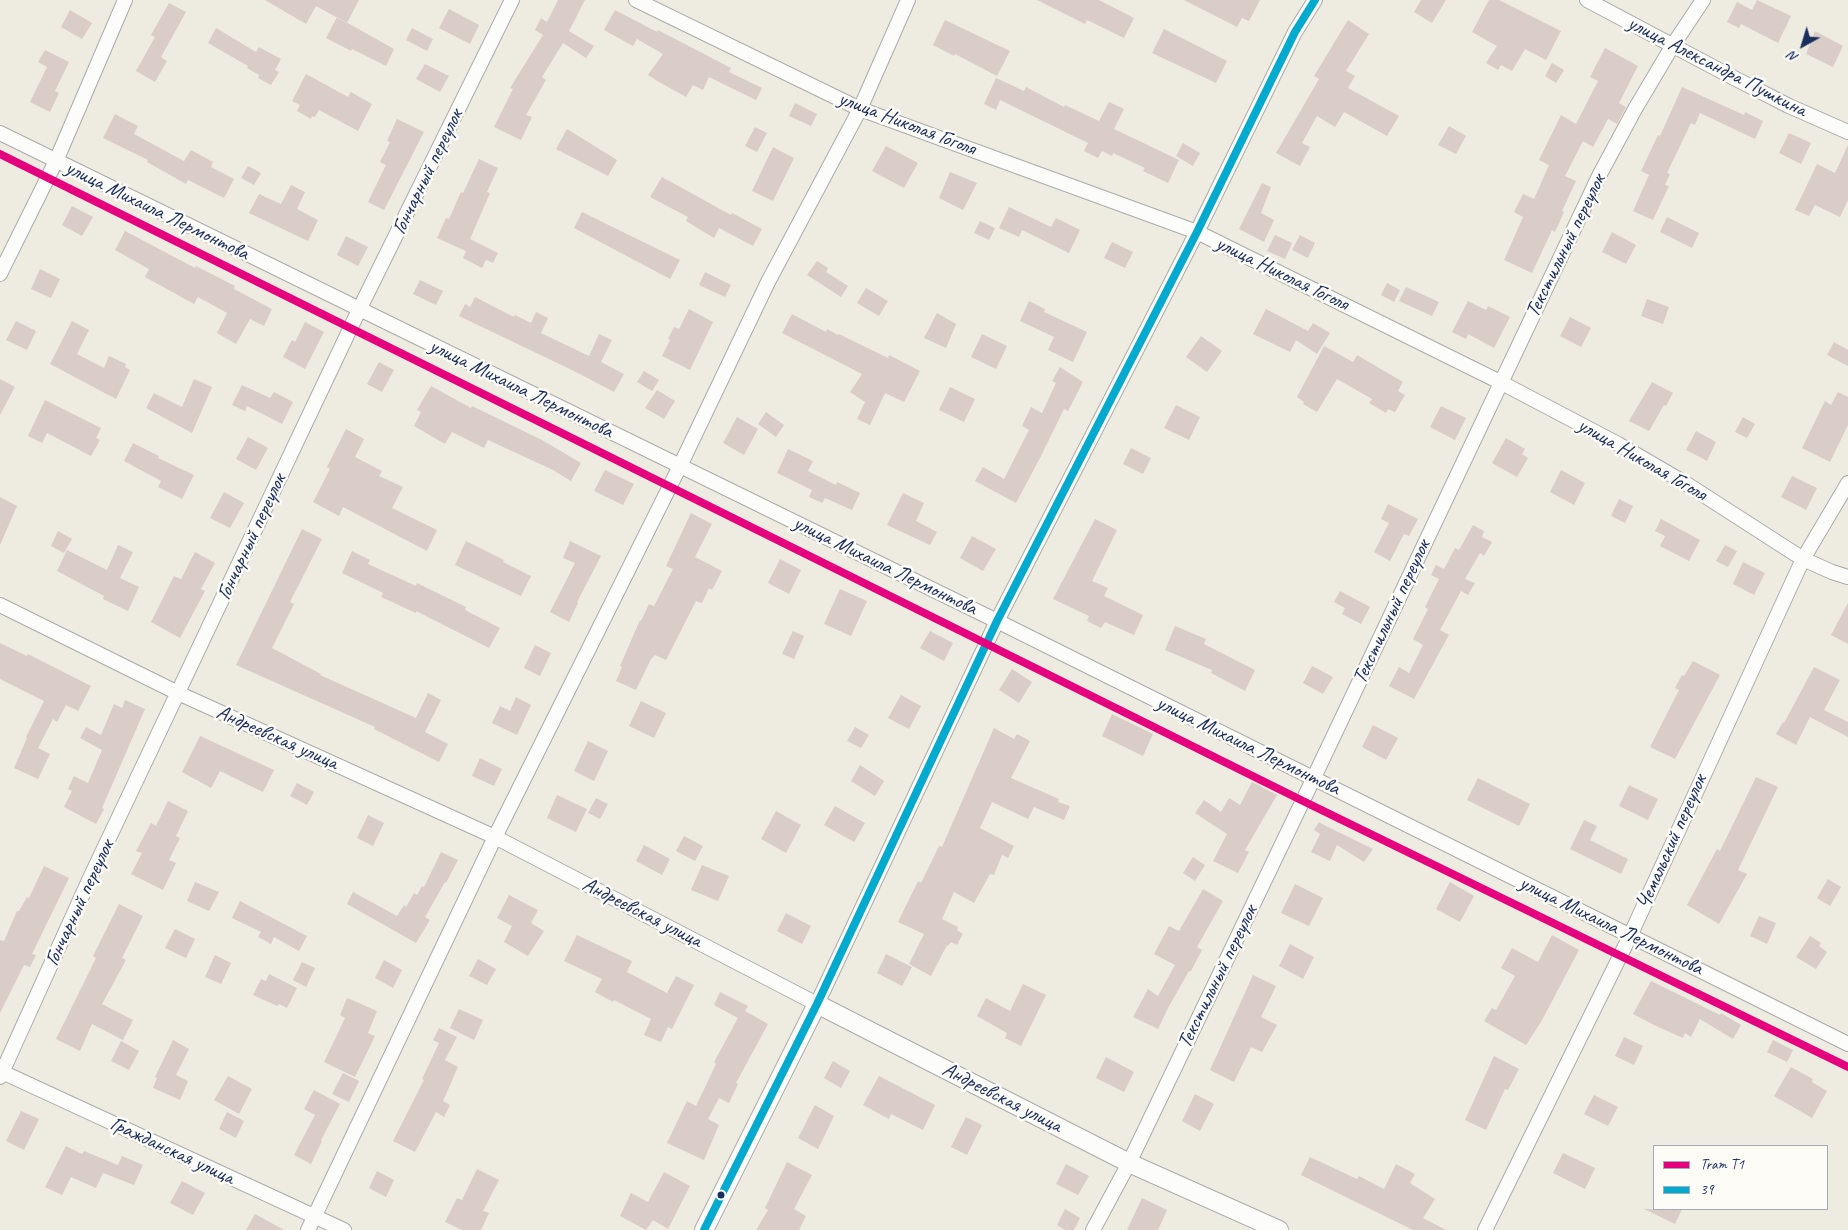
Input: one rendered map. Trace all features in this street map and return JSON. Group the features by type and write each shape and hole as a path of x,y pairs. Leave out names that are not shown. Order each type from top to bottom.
{"street":[{"path":"0,274 56,161 125,0"},
{"name":"Гончарный переулок","path":"1,1073 90,878 360,310 512,0"},
{"name":"улица Николая Гоголя","path":"636,0 860,109 1197,232 1500,382 1618,444 1685,483 1802,559 1848,577"},
{"path":"308,1230 495,837 680,466 768,282 860,109 908,0"},
{"path":"704,1230 817,1004 996,621 1197,232 1295,32 1315,0"},
{"name":"улица Александра Пушкина","path":"1587,0 1773,98 1848,132"},
{"name":"Текстильный переулок","path":"1093,1230 1129,1163 1314,778 1600,174 1635,109 1673,45 1703,0"},
{"name":"улица Михаила Лермонтова","path":"0,133 996,621 1848,1044"},
{"name":"Чемальский переулок","path":"1484,1230 1630,936 1802,559 1848,483"},
{"name":"Андреевская улица","path":"0,605 178,693 495,837 1129,1163 1279,1230"},
{"name":"Гражданская улица","path":"1,1073 344,1230"}],"building":[{"path":"265,0 359,0 347,23 316,6 306,24"},
{"path":"558,0 585,0 569,31 594,46 586,58 563,43 542,77 546,80 526,115 532,117 521,140 494,127 513,89 510,88 543,35 535,30 541,18 547,22"},
{"path":"1037,0 1099,0 1134,18 1124,38 1087,20 1085,24"},
{"path":"1184,0 1260,0 1249,21 1242,18 1237,27"},
{"path":"1421,0 1446,0 1432,23 1414,12"},
{"path":"1489,0 1499,0 1561,31 1546,60 1525,49 1512,71 1501,65 1498,70 1486,63 1497,46 1472,32"},
{"path":"1757,0 1791,16 1778,43 1741,24 1739,28 1727,22 1737,2 1752,10"},
{"path":"169,3 186,12 161,57 167,61 155,82 136,71 155,37 151,35"},
{"path":"449,9 479,25 470,44 439,28"},
{"path":"70,10 92,23 82,39 61,27"},
{"path":"615,10 731,68 729,72 762,88 756,100 709,77 703,90 693,85 686,97 648,75 663,54 637,39 633,46 604,30"},
{"path":"337,17 394,49 386,66 326,38"},
{"path":"945,20 1010,51 997,76 933,45"},
{"path":"1348,20 1369,34 1346,71 1355,76 1348,88 1399,116 1387,136 1344,112 1335,127 1317,116 1302,143 1310,147 1300,166 1276,153 1319,79 1314,76"},
{"path":"216,28 256,52 259,47 281,59 275,70 279,72 271,85 258,78 259,75 247,68 248,66 208,43"},
{"path":"412,28 433,39 427,51 406,40"},
{"path":"1164,29 1227,61 1216,83 1152,53"},
{"path":"1815,31 1843,46 1833,67 1806,54"},
{"path":"1605,48 1638,66 1619,103 1626,107 1617,124 1608,119 1593,147 1583,141 1565,176 1576,181 1562,211 1564,212 1555,232 1552,230 1532,273 1504,260 1523,217 1514,212 1523,194 1534,199 1549,165 1539,160 1561,115 1576,124 1598,81 1590,77"},
{"path":"45,50 69,62 55,91 59,93 50,112 30,102 47,67 38,62"},
{"path":"1552,63 1564,70 1556,83 1545,76"},
{"path":"425,64 449,76 440,92 416,79"},
{"path":"306,74 348,97 351,92 372,104 358,131 319,110 315,117 312,116 311,119 297,111 300,105 292,101"},
{"path":"996,78 1024,91 1026,87 1064,107 1065,105 1099,121 1109,102 1124,109 1114,129 1179,160 1168,183 1143,171 1145,168 1113,153 1112,156 1102,151 1098,158 1084,151 1088,143 1000,100 996,110 984,104"},
{"path":"1682,87 1744,115 1745,112 1763,121 1755,139 1700,113 1695,125 1691,123 1667,173 1670,174 1665,185 1669,186 1653,220 1633,211 1649,175 1641,171 1658,135 1660,136"},
{"path":"795,103 817,114 811,126 789,116"},
{"path":"115,114 138,126 134,134 184,161 191,150 213,162 211,167 234,179 224,198 188,180 186,184 147,162 148,160 103,138"},
{"path":"397,119 424,132 384,210 368,202 386,165 380,162 390,142 387,141"},
{"path":"1449,126 1466,136 1456,154 1438,145"},
{"path":"755,127 767,133 757,152 745,146"},
{"path":"567,129 617,160 608,176 556,149"},
{"path":"1789,133 1811,143 1801,164 1779,153"},
{"path":"1183,143 1200,153 1193,166 1176,156"},
{"path":"1848,145 1848,200 1840,217 1815,205 1809,216 1795,210 1817,164 1835,173"},
{"path":"886,146 918,163 904,188 872,171"},
{"path":"773,147 794,158 773,201 752,191"},
{"path":"479,159 498,168 487,192 490,193 470,239 498,253 493,263 486,260 482,268 463,258 466,251 437,238 446,218 449,219 461,192 463,193"},
{"path":"248,166 261,173 254,185 241,178"},
{"path":"950,172 977,183 963,210 939,198"},
{"path":"662,177 731,215 732,213 762,229 753,246 719,228 714,238 686,221 688,217 650,197"},
{"path":"1262,183 1271,187 1261,213 1274,220 1264,242 1239,229"},
{"path":"291,185 305,192 297,209 318,220 308,241 249,213 259,194 281,204"},
{"path":"72,206 93,217 82,236 62,225"},
{"path":"1009,207 1051,227 1056,218 1080,230 1069,253 1022,230 1019,237 999,228"},
{"path":"582,212 680,260 670,279 574,228"},
{"path":"1667,217 1699,233 1692,248 1660,232"},
{"path":"980,221 995,228 989,240 974,233"},
{"path":"125,231 195,268 196,266 235,286 234,289 272,309 264,326 250,319 236,344 217,333 227,313 198,297 194,304 145,277 149,269 115,250"},
{"path":"1612,232 1636,245 1626,264 1602,252"},
{"path":"1275,235 1292,243 1285,259 1267,251"},
{"path":"1300,235 1315,243 1308,258 1292,250"},
{"path":"346,236 368,247 358,266 337,255"},
{"path":"1112,242 1133,252 1125,268 1104,258"},
{"path":"817,261 828,268 826,272 848,286 841,297 807,275"},
{"path":"40,269 60,279 51,298 31,289"},
{"path":"705,272 731,285 725,297 699,285"},
{"path":"420,280 443,291 436,305 413,294"},
{"path":"1387,283 1400,290 1394,302 1381,295"},
{"path":"1406,287 1439,302 1432,316 1399,301"},
{"path":"866,288 888,301 879,316 857,303"},
{"path":"475,297 514,317 515,315 531,323 536,312 548,318 541,333 589,356 599,334 612,340 601,362 624,374 614,392 459,316 465,304 470,307"},
{"path":"1647,299 1669,307 1663,324 1641,316"},
{"path":"1029,301 1045,309 1044,312 1087,332 1073,362 1048,350 1054,337 1020,321"},
{"path":"1468,301 1486,310 1488,306 1510,317 1494,348 1468,334 1466,339 1452,332"},
{"path":"689,309 713,322 690,370 662,356 674,327 679,329"},
{"path":"1266,309 1308,331 1313,323 1330,333 1317,354 1296,340 1290,352 1253,334"},
{"path":"937,313 956,324 946,348 924,338"},
{"path":"792,314 826,332 827,329 888,358 889,355 920,371 904,402 885,393 870,425 857,419 865,402 850,392 862,374 782,333"},
{"path":"1570,317 1591,328 1581,347 1560,336"},
{"path":"16,321 36,331 27,350 6,340"},
{"path":"72,321 89,330 77,354 104,368 109,356 126,364 125,367 130,370 116,399 50,364"},
{"path":"305,322 324,332 305,369 283,357 292,340 295,342"},
{"path":"982,334 1007,346 996,369 971,357"},
{"path":"1201,336 1222,351 1207,372 1186,357"},
{"path":"1834,342 1848,350 1848,366 1827,355"},
{"path":"1324,346 1353,362 1357,355 1403,382 1398,391 1405,395 1395,412 1388,409 1386,413 1369,403 1372,399 1337,379 1317,412 1303,404 1304,402 1297,397"},
{"path":"379,362 394,370 382,392 367,384"},
{"path":"1060,367 1083,382 1068,411 1064,409 1016,503 975,481 983,467 1004,479 1029,430 1022,426 1031,407 1042,413 1056,383 1052,381"},
{"path":"644,371 659,380 652,391 637,382"},
{"path":"0,379 15,387 0,415"},
{"path":"194,379 212,387 192,433 146,408 154,393 182,407"},
{"path":"1652,382 1673,393 1649,431 1629,421"},
{"path":"242,385 270,398 274,392 293,402 282,424 247,406 245,411 232,405"},
{"path":"431,386 471,408 472,406 542,440 581,463 571,481 553,470 488,440 484,448 452,432 445,444 414,426 421,412 417,410"},
{"path":"950,387 975,399 964,422 939,410"},
{"path":"657,390 675,401 664,419 645,408"},
{"path":"1838,392 1848,397 1848,425 1830,462 1802,448 1825,401 1831,405"},
{"path":"45,400 101,428 96,438 100,440 91,456 47,433 42,443 28,436"},
{"path":"1176,405 1200,417 1189,440 1164,428"},
{"path":"1441,406 1466,418 1455,440 1430,427"},
{"path":"766,412 784,425 776,437 758,424"},
{"path":"737,417 758,429 744,455 723,443"},
{"path":"1743,417 1755,424 1747,438 1735,432"},
{"path":"346,429 364,439 355,457 382,471 379,476 403,487 392,508 437,530 427,551 343,507 339,516 313,502 330,469 327,467"},
{"path":"1696,431 1716,442 1707,461 1686,450"},
{"path":"248,437 268,448 256,470 236,459"},
{"path":"1506,438 1525,449 1522,454 1528,458 1517,477 1492,463"},
{"path":"133,443 159,456 158,458 194,475 182,499 158,487 161,481 124,461"},
{"path":"1131,448 1151,458 1143,474 1123,464"},
{"path":"788,449 813,461 808,471 836,485 837,482 860,493 852,510 825,498 822,503 809,497 812,490 777,473"},
{"path":"605,470 634,484 623,505 594,491"},
{"path":"1561,470 1585,483 1574,505 1550,492"},
{"path":"1792,476 1817,488 1806,510 1781,497"},
{"path":"224,492 244,503 230,528 210,518"},
{"path":"903,493 924,503 916,521 937,532 930,545 887,525"},
{"path":"0,497 17,506 0,545"},
{"path":"1619,499 1633,506 1625,523 1611,516"},
{"path":"1388,504 1418,519 1409,536 1404,534 1390,561 1374,552 1389,523 1381,519"},
{"path":"691,513 712,524 695,557 722,571 712,590 709,588 702,603 696,601 666,660 655,655 651,659 636,690 616,681 622,667 620,666 640,620 649,604 654,606 673,569 666,566"},
{"path":"1095,519 1117,530 1092,581 1108,588 1104,596 1143,615 1134,635 1105,622 1101,628 1087,621 1089,616 1053,599"},
{"path":"1661,519 1700,540 1689,561 1660,546 1665,536 1655,531"},
{"path":"1473,525 1484,531 1482,537 1492,542 1484,556 1480,553 1465,579 1475,583 1468,595 1461,591 1440,630 1449,635 1414,699 1389,686 1399,667 1409,673 1423,645 1413,639 1428,609 1425,607 1439,579 1431,575 1436,565 1444,569 1455,548 1459,550"},
{"path":"302,529 322,539 290,602 294,604 272,648 320,675 416,718 428,693 441,700 425,732 448,744 439,762 374,729 375,727 236,665"},
{"path":"58,531 72,539 64,553 51,546"},
{"path":"972,536 996,549 983,571 960,558"},
{"path":"466,541 531,576 521,596 455,565"},
{"path":"570,541 601,556 577,602 569,622 550,612 575,563 563,558"},
{"path":"118,545 133,552 120,578 139,587 128,611 103,599 104,596 57,571 67,550 107,570"},
{"path":"1725,545 1737,551 1728,567 1716,561"},
{"path":"352,551 370,560 368,564 416,586 417,583 466,607 465,610 500,628 489,648 416,611 416,613 381,597 383,593 342,573"},
{"path":"195,552 215,563 201,589 205,591 180,638 151,622 174,576 181,579"},
{"path":"780,559 801,570 789,594 768,583"},
{"path":"1743,562 1765,573 1754,595 1733,584"},
{"path":"840,589 867,601 851,636 824,624"},
{"path":"1340,591 1370,607 1361,624 1342,614 1345,608 1334,602"},
{"path":"1848,603 1848,644 1831,635"},
{"path":"1175,626 1206,639 1204,644 1255,670 1245,691 1211,673 1212,670 1165,650"},
{"path":"793,631 804,636 794,659 782,654"},
{"path":"930,631 953,643 944,661 920,648"},
{"path":"0,643 27,656 28,654 91,686 78,711 66,705 57,722 53,719 38,748 50,754 38,779 14,768 26,737 44,701 0,679"},
{"path":"535,645 551,653 540,676 524,668"},
{"path":"1693,661 1720,675 1675,759 1650,747 1679,690 1675,688"},
{"path":"1312,666 1333,677 1323,694 1303,683"},
{"path":"1814,667 1840,680 1824,710 1848,722 1848,737 1810,717 1796,745 1776,734 1784,723"},
{"path":"1012,669 1032,682 1019,703 999,690"},
{"path":"901,695 921,706 909,729 888,718"},
{"path":"516,697 531,705 517,735 492,723 500,706 510,711"},
{"path":"125,700 145,709 96,824 64,807 72,791 68,789 74,776 88,783 102,750 80,738 86,727 101,735 114,704 122,708"},
{"path":"641,701 666,713 654,738 629,726"},
{"path":"1112,714 1153,734 1143,756 1102,736"},
{"path":"1373,725 1398,738 1386,760 1362,747"},
{"path":"855,727 869,735 861,748 847,741"},
{"path":"994,728 1014,739 1017,734 1030,741 1011,778 1059,799 1058,802 1070,806 1064,820 1034,807 1028,819 992,802 980,828 1014,846 1008,858 1002,855 994,875 990,874 974,903 954,892 942,919 958,927 957,930 963,934 957,945 951,942 947,945 931,976 909,964 924,934 898,922 918,881 921,883 939,846 942,847"},
{"path":"200,736 274,770 263,792 220,771 211,788 182,772"},
{"path":"588,741 608,751 594,781 574,771"},
{"path":"480,758 502,769 494,786 472,776"},
{"path":"860,765 884,781 875,796 851,781"},
{"path":"1756,777 1778,787 1738,870 1747,874 1719,924 1687,905 1717,849 1720,851"},
{"path":"1478,778 1530,804 1519,826 1467,800"},
{"path":"1252,782 1277,795 1245,850 1249,852 1238,873 1213,861 1227,834 1195,813 1204,800 1221,812 1229,798 1240,805"},
{"path":"297,783 314,792 307,805 290,796"},
{"path":"1629,785 1658,799 1648,820 1619,806"},
{"path":"557,795 587,809 576,832 547,818"},
{"path":"596,798 608,804 600,819 588,813"},
{"path":"168,801 188,811 176,836 180,838 169,860 176,863 163,890 131,874 142,853 136,851 151,823 156,826"},
{"path":"835,806 865,823 854,842 824,825"},
{"path":"776,811 801,825 786,853 761,839"},
{"path":"368,815 384,823 373,846 357,838"},
{"path":"1584,820 1597,826 1590,840 1628,859 1621,874 1570,849"},
{"path":"1319,822 1373,849 1364,862 1337,845 1330,861 1311,852 1320,834 1314,830"},
{"path":"684,836 703,846 695,861 676,851"},
{"path":"644,845 670,859 662,875 636,861"},
{"path":"441,852 458,860 425,917 430,920 416,943 347,904 353,892 397,916 404,905 406,907 414,893 417,895 422,886 424,887"},
{"path":"1193,857 1205,865 1195,881 1183,873"},
{"path":"702,865 729,876 718,901 691,890"},
{"path":"44,866 69,878 32,954 36,955 30,967 24,965 0,1013 0,940 4,941 17,911 19,911 27,897 29,898"},
{"path":"1828,879 1841,887 1830,906 1817,898"},
{"path":"195,882 219,892 209,911 187,901"},
{"path":"1450,882 1474,896 1460,922 1436,909"},
{"path":"1295,884 1323,898 1309,926 1281,913"},
{"path":"1203,889 1223,901 1197,947 1202,950 1158,1029 1133,1017 1148,989 1158,996 1175,965 1154,954 1169,926 1179,931"},
{"path":"509,895 538,910 531,923 544,931 528,956 504,942 512,926 497,918"},
{"path":"240,901 307,936 299,951 274,937 271,944 258,937 261,932 232,918"},
{"path":"119,904 143,916 122,958 126,960 102,1004 133,1020 123,1040 92,1024 80,1051 56,1039 96,958 93,956"},
{"path":"786,913 811,926 802,944 777,931"},
{"path":"1759,916 1776,923 1767,944 1750,936"},
{"path":"175,929 195,939 186,958 165,948"},
{"path":"577,935 632,961 627,972 667,993 676,976 694,985 672,1029 668,1027 661,1042 644,1035 651,1019 595,992 602,979 564,961"},
{"path":"1552,935 1579,950 1541,1022 1526,1045 1484,1021 1492,1008 1496,1010 1515,976 1501,968 1512,948 1538,962"},
{"path":"1810,936 1821,943 1819,946 1827,952 1816,969 1796,957"},
{"path":"1290,944 1314,957 1303,979 1279,966"},
{"path":"886,954 912,967 902,986 877,973"},
{"path":"215,955 231,963 221,984 205,977"},
{"path":"478,959 496,969 487,985 469,976"},
{"path":"384,960 402,970 393,988 375,978"},
{"path":"302,962 315,968 306,987 293,980"},
{"path":"269,974 297,988 287,1008 279,1004 277,1006 253,995 261,979 266,981"},
{"path":"1253,975 1276,986 1261,1017 1277,1025 1262,1052 1251,1047 1234,1082 1210,1070"},
{"path":"1651,981 1720,1015 1721,1013 1741,1025 1733,1039 1700,1019 1691,1037 1685,1033 1683,1038 1633,1014"},
{"path":"1023,984 1046,995 1021,1046 1005,1038 1007,1033 977,1016 986,998 1010,1011"},
{"path":"720,992 748,1006 745,1011 768,1024 736,1083 738,1084 729,1103 719,1098 708,1119 719,1125 704,1160 667,1143 687,1101 696,1106 716,1064 714,1062 738,1018 714,1005"},
{"path":"347,998 377,1011 368,1033 375,1036 355,1077 324,1062 345,1018 340,1015"},
{"path":"459,1009 483,1020 474,1040 450,1028"},
{"path":"439,1028 457,1037 445,1060 458,1067 443,1101 450,1105 444,1117 436,1112 415,1152 393,1141 424,1080 422,1079 439,1043 433,1040"},
{"path":"1624,1037 1643,1046 1634,1065 1615,1056"},
{"path":"173,1040 189,1049 176,1075 188,1081 180,1100 153,1088 157,1078 155,1077"},
{"path":"1773,1040 1793,1050 1787,1062 1767,1052"},
{"path":"121,1041 139,1051 129,1070 111,1061"},
{"path":"1494,1056 1519,1069 1508,1090 1505,1089 1486,1130 1465,1120"},
{"path":"1106,1057 1134,1072 1124,1092 1096,1078"},
{"path":"833,1061 850,1071 841,1088 824,1078"},
{"path":"1791,1067 1813,1079 1812,1082 1827,1091 1812,1118 1774,1096"},
{"path":"343,1073 359,1081 349,1102 332,1094"},
{"path":"228,1076 252,1089 239,1114 214,1100"},
{"path":"879,1076 935,1105 923,1130 891,1114 889,1119 863,1105"},
{"path":"314,1090 340,1104 311,1164 294,1155 315,1115 304,1109"},
{"path":"1195,1094 1214,1104 1200,1131 1182,1121"},
{"path":"1594,1095 1618,1107 1608,1126 1584,1114"},
{"path":"815,1105 834,1116 818,1149 798,1138"},
{"path":"21,1111 39,1119 24,1150 6,1141"},
{"path":"227,1112 244,1121 236,1138 219,1129"},
{"path":"966,1117 982,1125 967,1155 951,1147"},
{"path":"66,1146 82,1154 84,1151 118,1165 122,1156 143,1165 134,1185 103,1173 96,1188 71,1177 62,1195 45,1187"},
{"path":"1563,1153 1595,1168 1585,1189 1553,1173"},
{"path":"1310,1157 1357,1179 1359,1176 1384,1189 1396,1164 1415,1174 1410,1183 1435,1199 1423,1218 1446,1230 1413,1230 1301,1175"},
{"path":"787,1162 812,1175 794,1209 806,1216 799,1230 756,1230 768,1210 765,1208"},
{"path":"1066,1164 1089,1176 1078,1195 1056,1184"},
{"path":"477,1169 499,1180 483,1211 489,1213 481,1230 462,1230 445,1222 457,1198 462,1200"},
{"path":"377,1171 394,1180 386,1197 369,1188"},
{"path":"664,1172 690,1186 668,1229 653,1220 646,1230 620,1216 631,1193 648,1202"},
{"path":"182,1181 205,1193 193,1215 170,1203"},
{"path":"1142,1198 1167,1210 1158,1230 1127,1230"},
{"path":"1065,1209 1080,1218 1074,1230 1065,1230 1057,1225"},
{"path":"1644,1209 1682,1210 1675,1224"},
{"path":"255,1214 284,1230 246,1230"}],"tram line":[{"name":"T1","path":"0,154 1303,801 1848,1067"}],"transit line":[{"name":"39","path":"704,1230 817,1004 997,621 1197,232 1295,32 1315,0"}]}
